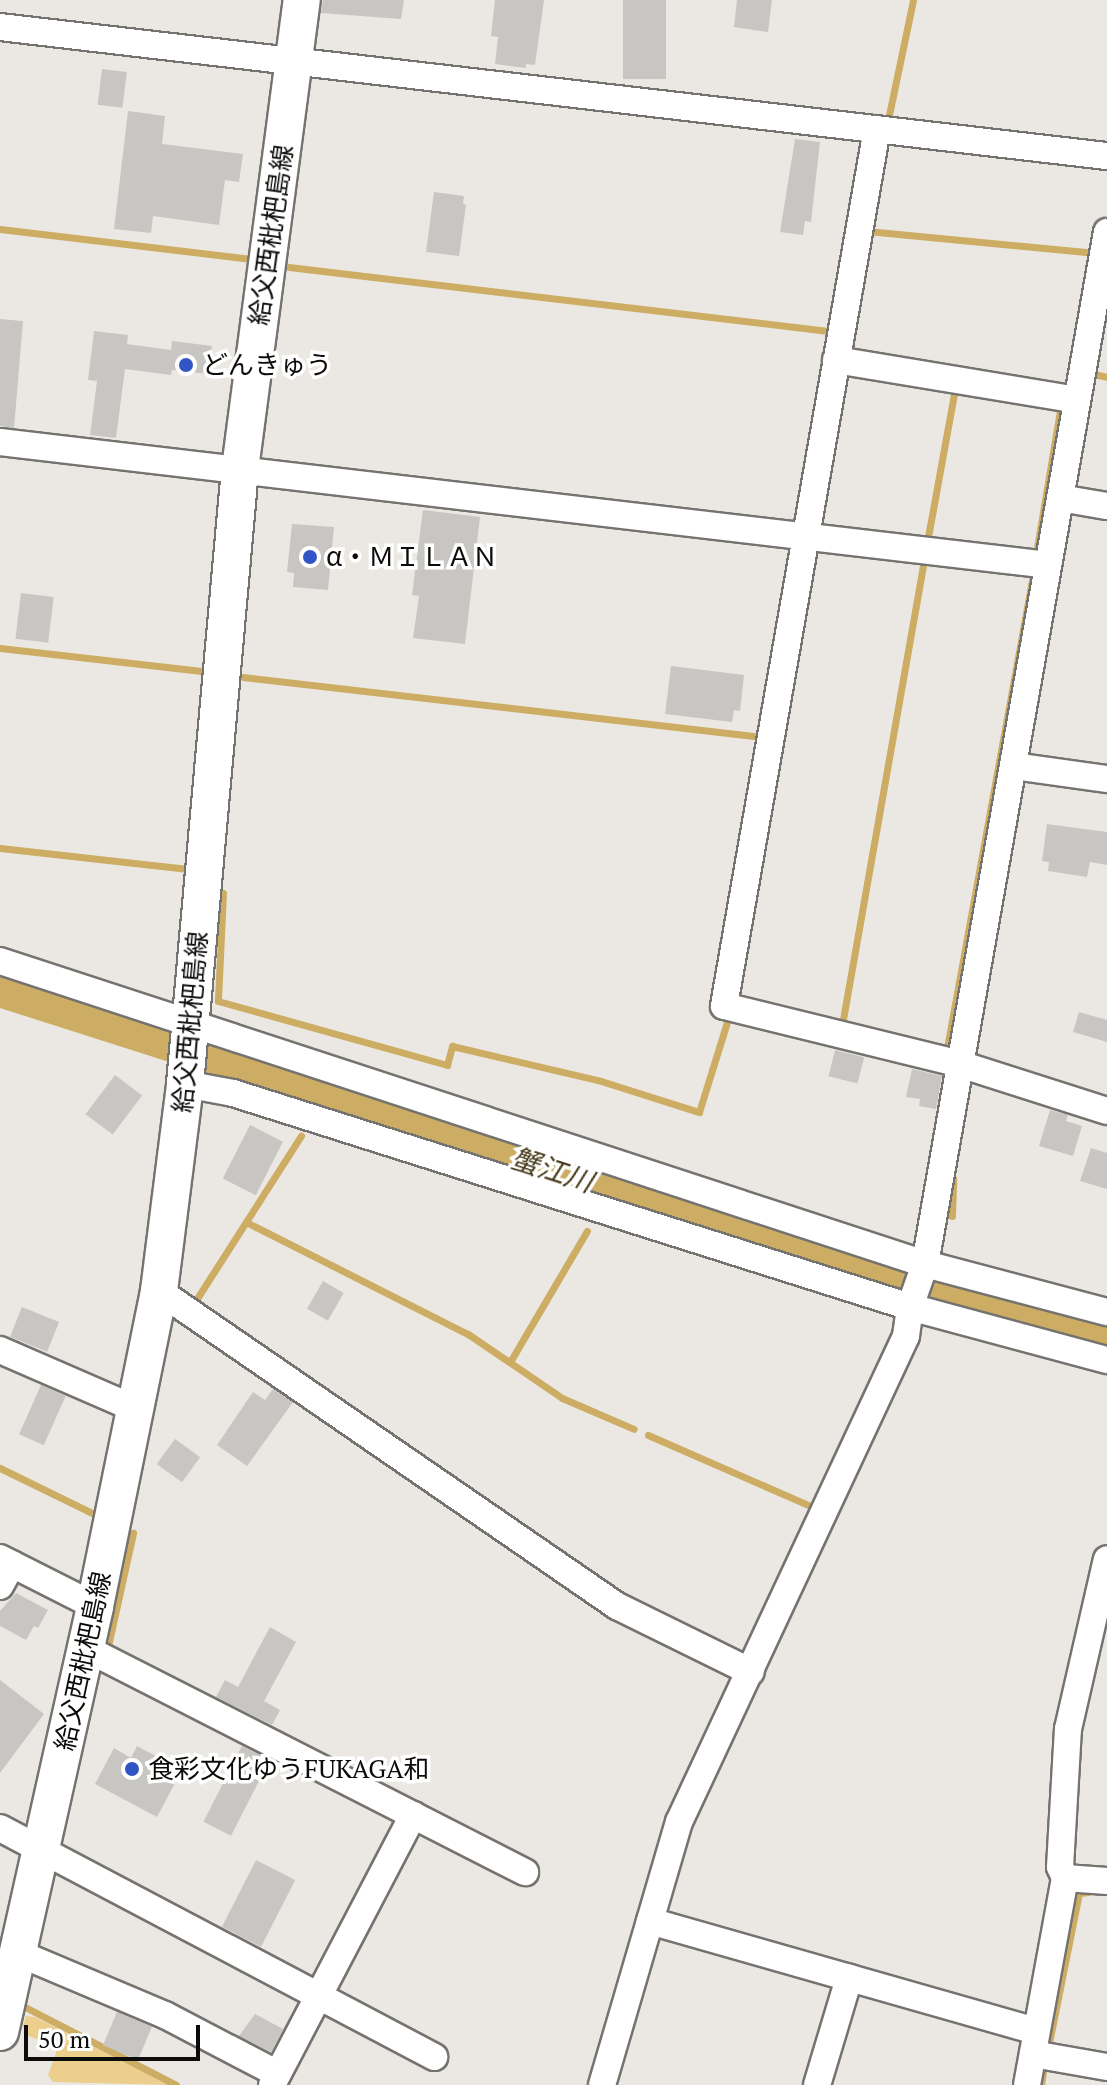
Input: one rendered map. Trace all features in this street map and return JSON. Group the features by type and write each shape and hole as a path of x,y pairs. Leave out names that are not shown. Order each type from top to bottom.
{"main road":[{"name":"給父西枇杷島線","path":"1,2020 95,1606 159,1291 185,1084 240,469 302,0"}],"street":[{"path":"0,27 1107,156"},
{"path":"877,129 724,1006 960,1064 1107,1111"},
{"path":"602,2085 679,1822 906,1336 910,1307 925,1264 1077,400 1103,275 1107,232"},
{"path":"836,360 1077,400"},
{"path":"0,442 1048,565"},
{"path":"1060,498 1107,506"},
{"path":"1013,766 1107,779"},
{"path":"0,961 311,1066 925,1264 1107,1312"},
{"path":"185,1084 233,1093 910,1307 1107,1360"},
{"path":"159,1291 617,1606 751,1672"},
{"path":"0,1350 136,1409"},
{"path":"1027,2085 1065,1878 1060,1867 1068,1729 1107,1559"},
{"path":"4,1569 95,1606"},
{"path":"85,1648 525,1872"},
{"path":"18,1953 165,2015 275,2080 413,1815"},
{"path":"0,1828 434,2057"},
{"path":"1065,1878 1107,1881"},
{"path":"650,1921 849,1978 1107,2067"},
{"path":"817,2085 849,1978"}],"shaded area":[{"path":"26,2016 35,2017 168,2085 53,2082 48,2075 56,2053 54,2046 26,2035 23,2026"}],"water":[{"name":"蟹江川","path":"0,975 913,1274 1107,1325 1107,1352 923,1303 0,1008"}],"building":[{"path":"323,0 404,0 401,19 321,13"},
{"path":"495,0 544,0 535,65 526,64 526,68 495,64 498,37 491,36"},
{"path":"623,0 666,0 666,79 623,79"},
{"path":"737,0 772,0 768,32 734,27"},
{"path":"102,69 127,72 122,108 98,105"},
{"path":"128,111 165,116 162,144 243,154 239,182 225,180 219,225 153,216 151,233 114,229"},
{"path":"795,139 820,142 811,222 805,221 803,235 780,232"},
{"path":"434,192 464,196 463,204 466,205 459,256 426,252"},
{"path":"0,319 23,321 14,428 0,426"},
{"path":"94,331 128,335 127,344 171,350 172,341 212,346 209,374 172,370 171,375 125,369 116,438 90,435 97,381 88,380"},
{"path":"423,510 480,517 465,644 413,638 419,596 412,595"},
{"path":"292,524 334,527 328,590 293,587 294,573 287,572"},
{"path":"21,593 54,597 48,643 15,639"},
{"path":"671,666 744,675 740,711 734,710 732,722 665,714"},
{"path":"1047,824 1107,832 1107,865 1090,862 1087,877 1048,871 1049,862 1042,861"},
{"path":"1079,1012 1107,1020 1107,1042 1073,1032"},
{"path":"835,1050 864,1057 858,1083 828,1076"},
{"path":"912,1069 942,1076 936,1109 919,1106 920,1099 906,1097"},
{"path":"115,1075 142,1095 113,1135 86,1114"},
{"path":"1050,1110 1068,1115 1066,1121 1082,1126 1073,1156 1039,1146"},
{"path":"250,1125 283,1142 256,1195 223,1178"},
{"path":"1091,1148 1107,1153 1107,1189 1080,1181"},
{"path":"323,1281 344,1293 328,1321 307,1309"},
{"path":"22,1307 59,1322 47,1352 10,1337"},
{"path":"41,1385 66,1396 44,1445 19,1434"},
{"path":"273,1389 293,1402 247,1466 217,1445 253,1392 265,1400"},
{"path":"175,1439 200,1457 182,1482 157,1464"},
{"path":"16,1593 48,1610 38,1628 34,1626 26,1640 0,1626 0,1611"},
{"path":"270,1627 296,1642 264,1701 280,1710 272,1725 216,1697 225,1680 238,1687"},
{"path":"0,1680 44,1714 0,1773"},
{"path":"137,1746 182,1770 157,1817 95,1784 114,1748 131,1758"},
{"path":"242,1746 270,1760 231,1836 203,1822"},
{"path":"256,1860 295,1880 261,1947 222,1927"},
{"path":"117,2012 152,2027 138,2060 103,2045"},
{"path":"255,2014 283,2029 271,2052 239,2036"}],"waterway":[{"path":"889,115 913,0"},
{"path":"0,229 251,259"},
{"path":"867,231 1094,253"},
{"path":"289,267 828,331"},
{"path":"1093,374 1107,377"},
{"path":"928,537 955,388"},
{"path":"1037,548 1061,405"},
{"path":"842,1025 924,562"},
{"path":"938,1046 947,1048 1032,578"},
{"path":"0,648 202,671"},
{"path":"243,677 754,736"},
{"path":"0,848 186,869"},
{"path":"223,893 218,1001 447,1065 452,1046 601,1081 699,1112 728,1019"},
{"path":"196,1300 301,1136"},
{"path":"952,1216 953,1179"},
{"path":"246,1222 468,1334 562,1398 634,1429"},
{"path":"510,1362 587,1231"},
{"path":"648,1435 815,1508 817,1502"},
{"path":"0,1468 98,1516"},
{"path":"108,1646 133,1533"},
{"path":"1049,2043 1079,1893 1089,1892"},
{"path":"25,2007 176,2085"},
{"path":"1041,2085 1044,2067"}],"place":[{"name":"どんきゅう","path":"186,365"},
{"name":"α・ＭＩＬＡＮ","path":"310,557"},
{"name":"食彩文化ゆうFUKAGA和","path":"132,1769"}]}
